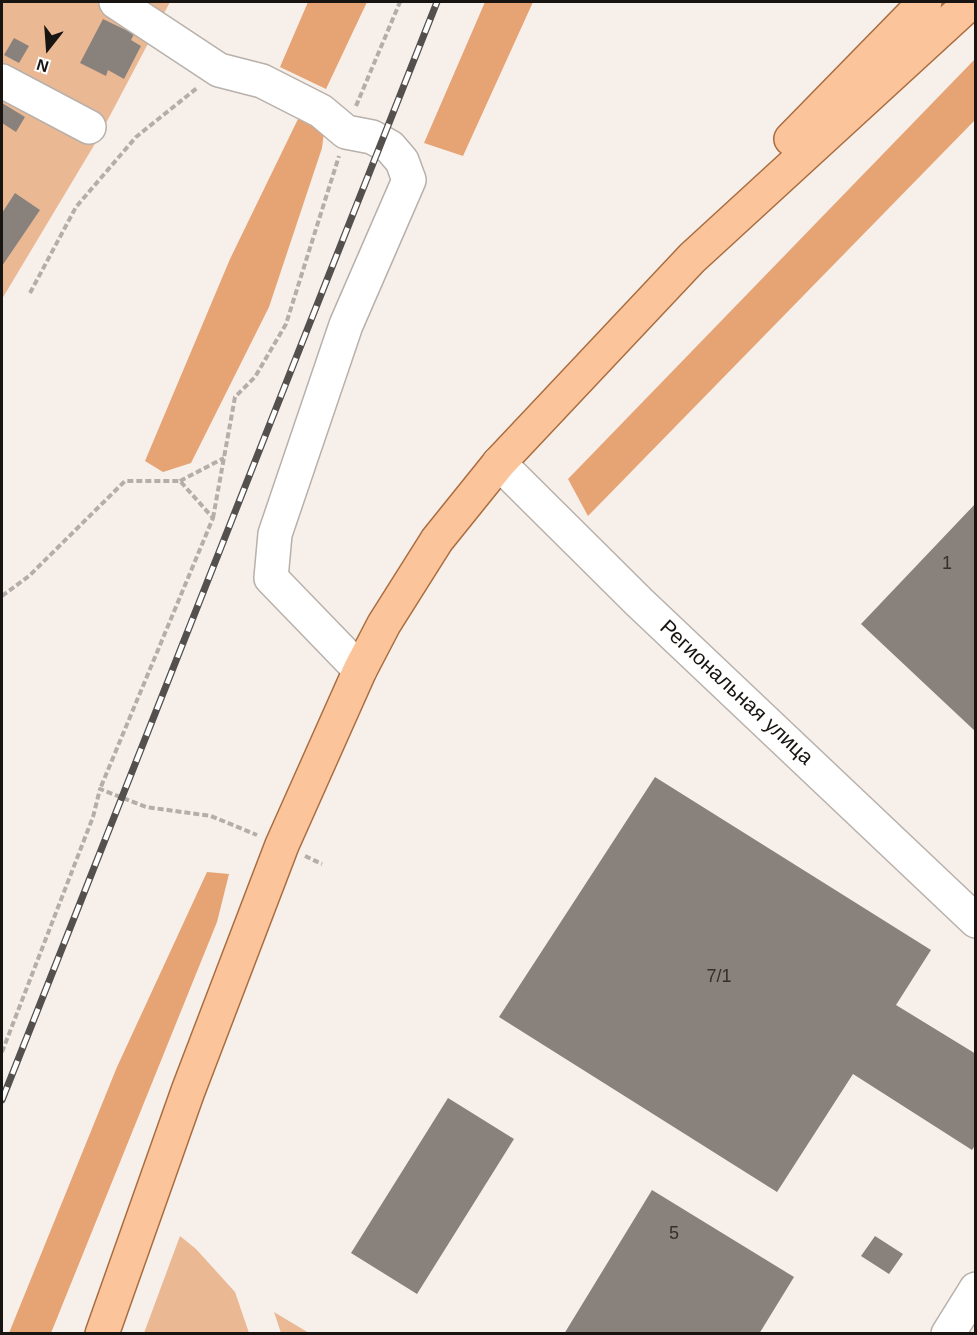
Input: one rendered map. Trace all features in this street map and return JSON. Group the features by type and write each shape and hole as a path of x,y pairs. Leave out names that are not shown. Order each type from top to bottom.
{"main road":[{"path":"692,258 748,183 924,2"},
{"path":"102,1334 188,1091 282,845 360,670 384,624 437,540 499,463 692,258 971,2"}],"street":[{"path":"116,2 219,70 262,81 321,111 346,132 372,137 390,147 402,161 409,180 346,325 275,534 271,578 360,670"},
{"path":"2,81 89,127"},
{"name":"Региональная улица","path":"499,463 639,602 975,921"},
{"path":"948,1334 975,1289"}],"path":[{"path":"2,1052 93,817 100,789 213,518 235,397 255,377 286,324 346,132 400,2"},
{"path":"30,293 76,207 136,137 219,70"},
{"path":"2,596 29,576 125,481 180,481 224,458"},
{"path":"180,481 213,518"},
{"path":"100,789 146,807 211,816 322,864"}],"shaded area":[{"path":"2,2 170,2 96,142 2,299"},
{"path":"308,2 367,2 326,89 280,67"},
{"path":"485,2 533,2 463,156 424,143"},
{"path":"975,59 975,120 588,516 568,479"},
{"path":"298,119 324,132 322,148 269,307 191,463 163,472 145,461 230,259"},
{"path":"207,872 229,874 217,922 51,1333 9,1333 117,1067"},
{"path":"180,1236 196,1249 235,1292 249,1333 144,1333"},
{"path":"274,1312 309,1333 281,1333"}],"building":[{"path":"103,19 134,34 131,40 141,46 124,79 108,70 106,76 80,63"},
{"path":"14,38 29,46 19,63 4,55"},
{"path":"2,103 25,117 16,132 2,123"},
{"path":"15,193 40,210 2,266 2,213"},
{"path":"976,503 976,732 861,624"},
{"path":"655,777 931,950 896,1005 976,1054 976,1144 972,1150 853,1074 777,1192 499,1017"},
{"path":"448,1098 514,1139 417,1294 351,1253"},
{"path":"652,1190 794,1277 759,1334 564,1334"},
{"path":"875,1236 903,1254 889,1274 861,1256"}],"railway":[{"path":"2,1100 437,2"}]}
